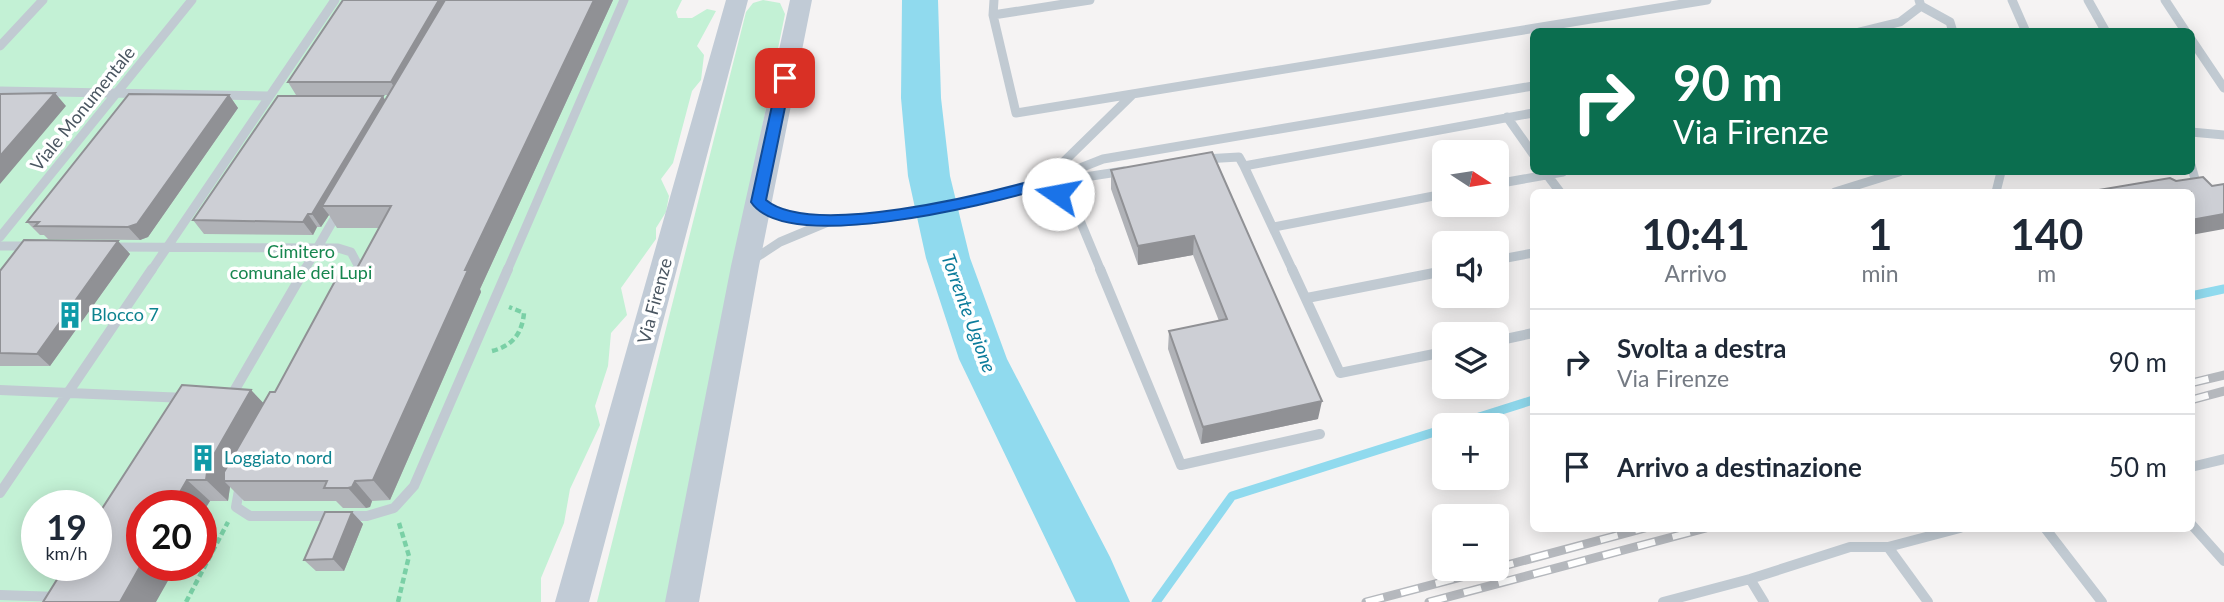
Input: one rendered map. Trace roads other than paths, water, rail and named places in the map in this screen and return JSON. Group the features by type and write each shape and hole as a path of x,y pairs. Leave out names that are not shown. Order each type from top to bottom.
{"main road":[{"name":"Via Firenze","path":"572,602 737,0"},
{"path":"682,602 758,202 800,1"}],"lane":[{"path":"0,46 43,0"},
{"name":"Viale Monumentale","path":"0,237 192,0"},
{"path":"0,493 335,0"},
{"path":"243,479 237,490 236,507 250,516 367,516 394,508 414,486 624,0"},
{"path":"994,0 993,15 1016,113 1530,29"},
{"path":"993,15 1090,0"},
{"path":"1536,28 1707,0"},
{"path":"2012,0 2024,28"},
{"path":"2088,0 2104,28"},
{"path":"2165,0 2183,28"},
{"path":"1875,28 1900,22 1920,3 1950,22 1952,28"},
{"path":"2195,45 2224,88"},
{"path":"758,202 773,214 809,220 887,217 996,197 1042,183 1103,159 1530,87"},
{"path":"0,91 117,92 266,99 278,102"},
{"path":"1042,183 1133,94"},
{"path":"1244,166 1530,113"},
{"path":"1507,117 1530,150"},
{"path":"2195,132 2224,135"},
{"path":"1197,160 1239,157 1340,373 1432,354"},
{"path":"1042,183 1133,170"},
{"path":"1509,181 1537,175"},
{"path":"1845,189 1889,175"},
{"path":"2194,175 2197,186"},
{"path":"1042,183 1074,206 1181,465 1320,434"},
{"path":"2184,188 2197,186 2209,189"},
{"path":"1274,227 1432,196"},
{"path":"230,398 343,203"},
{"path":"746,266 780,242 831,221"},
{"path":"0,246 41,246"},
{"path":"97,247 338,248 351,252 359,267 348,286"},
{"path":"1509,258 1530,254"},
{"path":"1307,298 1432,273"},
{"path":"1509,338 1530,334"},
{"path":"0,390 192,398 180,409"},
{"path":"2195,466 2224,458"},
{"path":"2195,528 2224,561"},
{"path":"1663,602 1750,579 1850,547 1888,547 1945,532"},
{"path":"2048,532 2102,602"},
{"path":"1888,547 1928,602"},
{"path":"1750,579 1764,602"},
{"path":"0,595 61,595"}],"waterway":[{"name":"Torrente Ugione","path":"920,0 921,98 929,176 948,258 983,359 1103,602"},
{"path":"2195,295 2224,289"},
{"path":"1492,413 1530,401"},
{"path":"1156,602 1232,496 1432,433"}],"railway":[{"path":"2195,382 2224,375"},
{"path":"2195,399 2224,391"},
{"path":"1509,565 1630,532"},
{"path":"1429,602 1691,532"},
{"path":"1366,602 1446,581"}],"place":[{"name":"Blocco 7","path":"70,315"},
{"name":"Loggiato nord","path":"203,458"}],"park label":[{"name":"Cimitero comunale dei Lupi","path":"301,262"}]}
